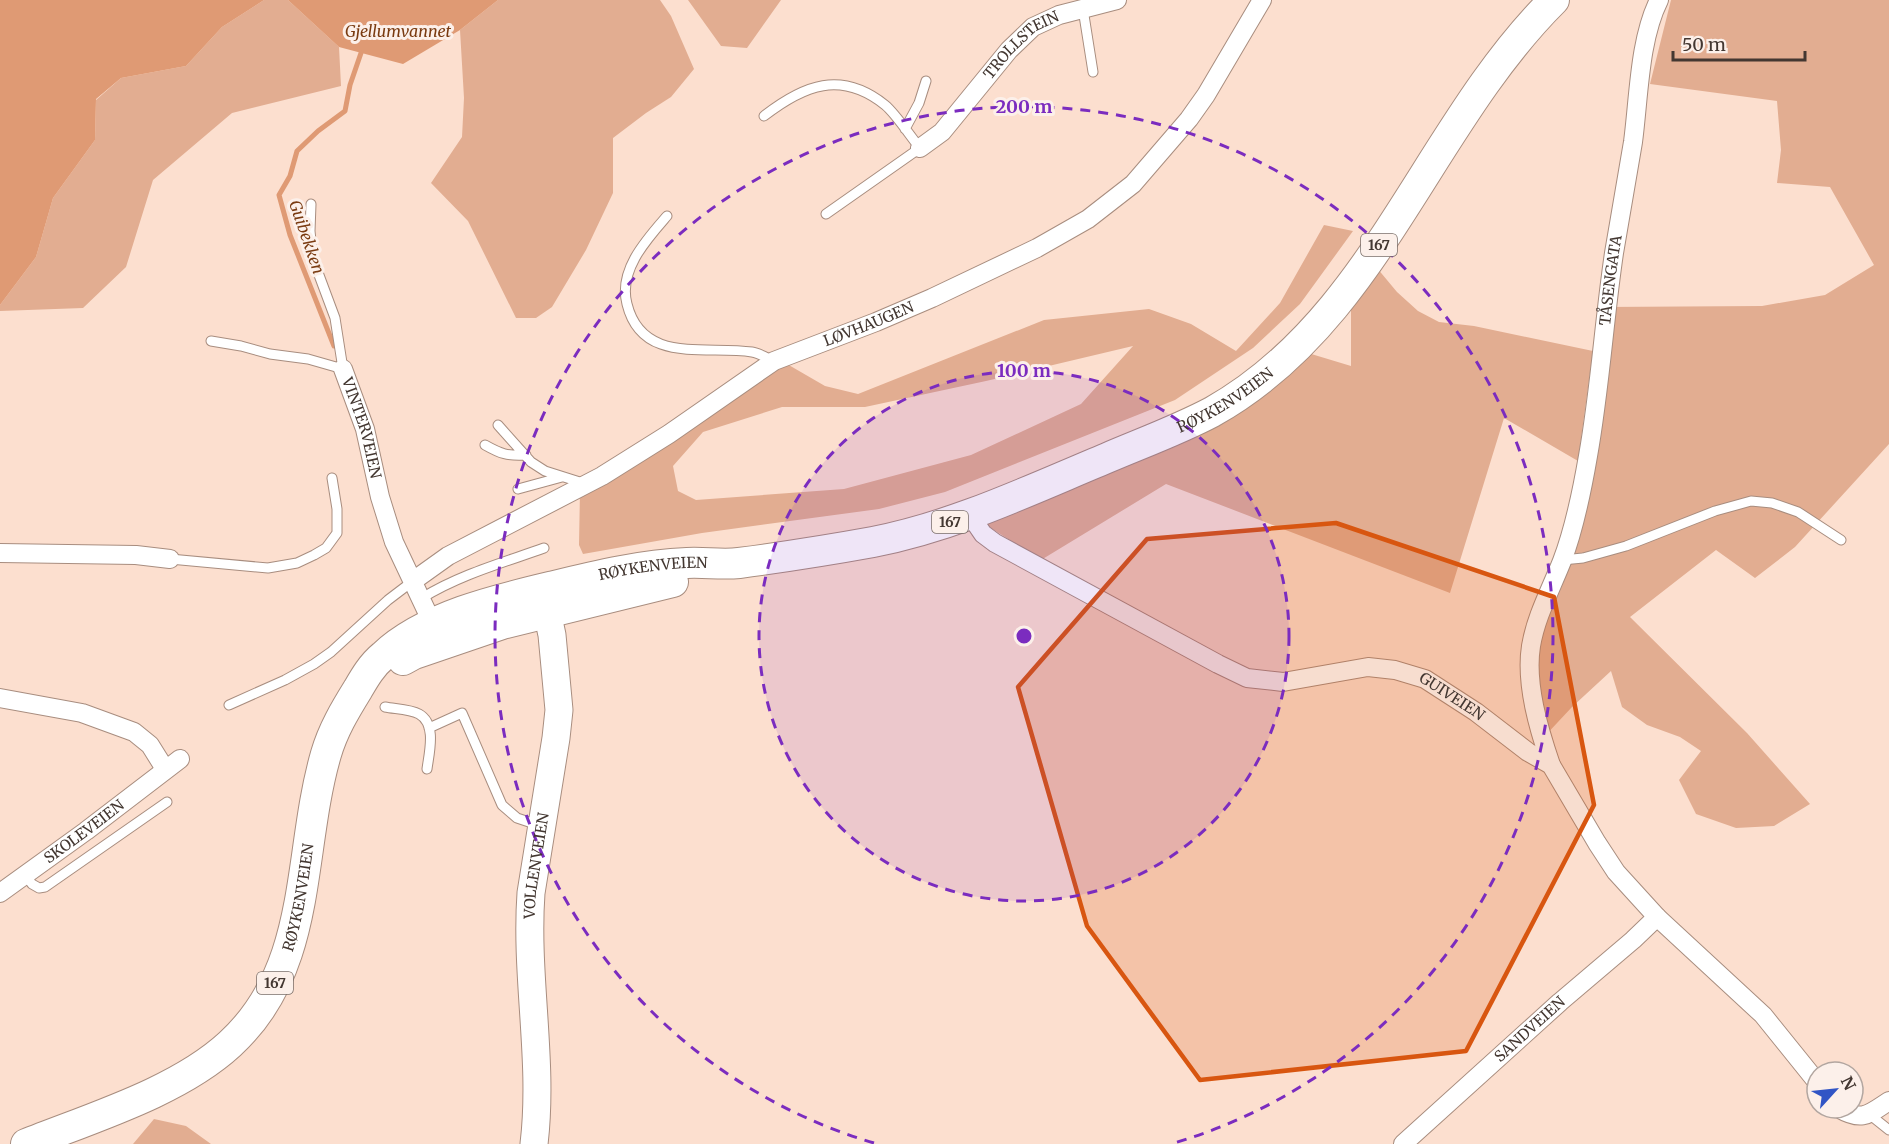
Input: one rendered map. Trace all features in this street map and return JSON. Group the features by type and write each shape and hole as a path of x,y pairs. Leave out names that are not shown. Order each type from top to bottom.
{"main road":[{"name":"RØYKENVEIEN","path":"26,1144 163,1088 188,1075 227,1047 254,1019 278,976 290,945 300,909 311,832 326,755 340,720 373,666 405,639 428,612 456,613 478,606 545,600 595,576 647,567 689,562 733,564 922,531 1024,494 1212,412 1259,381 1324,320 1350,288 1485,81 1510,48 1554,0"},
{"name":"VOLLENVEIEN","path":"534,1144 536,1097 529,926 531,893 559,710 552,635 545,600"}],"street":[{"name":"TROLLSTEIN","path":"920,148 942,132 1009,50 1033,27 1059,15 1117,0"},
{"name":"LØVHAUGEN","path":"428,612 448,556 586,484 669,434 774,361 932,298 1037,248 1088,219 1133,184 1189,119 1206,95 1262,0"},
{"name":"TÅSENGATA","path":"1551,765 1538,726 1530,669 1531,647 1539,615 1572,530 1588,456 1644,48 1652,14 1659,0"},
{"name":"VINTERVEIEN","path":"343,369 365,429 380,497 394,542 428,612"},
{"name":"GUIVEIEN","path":"970,515 983,534 994,543 1247,678 1283,682 1368,667 1395,670 1425,679 1476,712 1528,752 1551,765 1616,872 1657,917 1762,1016 1805,1068"},
{"path":"0,553 136,555 170,559"},
{"name":"SKOLEVEIEN","path":"0,698 82,713 134,732 172,764 86,831 0,893"},
{"name":"SANDVEIEN","path":"1403,1144 1657,917"},
{"path":"1865,1115 1889,1101"}],"lane":[{"path":"1083,9 1093,72"},
{"path":"905,129 919,103 926,81"},
{"path":"764,116 783,101 802,92 830,84 860,90 886,106 920,148 826,214"},
{"name":"VINTERVEIEN","path":"311,204 310,231 313,259 335,318 343,369"},
{"path":"668,216 644,243 628,272 625,297 630,319 649,338 661,345 693,351 754,352 774,361"},
{"path":"211,341 270,354 308,359 343,369"},
{"path":"498,425 531,462 545,471 586,484"},
{"path":"485,445 509,456 526,455"},
{"path":"518,489 562,477"},
{"path":"170,559 268,568 297,563 314,555 326,548 337,533 337,509 332,478"},
{"path":"1562,560 1583,558 1626,546 1715,511 1752,501 1772,503 1798,512 1841,540"},
{"path":"229,705 285,680 314,664 331,652 388,600 428,612 439,587 544,548"},
{"path":"385,707 418,713 426,721 430,736 427,769"},
{"path":"429,728 462,713 502,806 517,818 541,826"},
{"path":"25,875 32,884 39,888 45,887 166,802"},
{"path":"86,831 99,849"},
{"path":"1869,1114 1889,1130"}],"highlighted area":[{"path":"1336,523 1554,597 1594,805 1466,1051 1200,1080 1087,926 1018,687 1147,539"}],"shaded area":[{"path":"264,0 288,0 339,47 341,86 232,113 153,180 126,267 83,308 0,311 0,305 36,257 53,198 95,140 96,100 121,78 186,66 222,27"},
{"path":"498,0 660,0 671,16 694,69 671,97 613,138 613,193 586,250 552,307 536,318 516,318 468,221 431,183 462,137 464,98 460,30"},
{"path":"688,0 781,0 747,48 721,46"},
{"path":"1671,0 1889,0 1889,444 1795,547 1755,578 1716,550 1630,617 1747,733 1810,804 1774,826 1736,828 1696,814 1679,780 1701,751 1680,737 1647,725 1622,707 1611,671 1543,738 1533,642 1574,514 1603,307 1762,306 1825,295 1874,265 1830,187 1777,183 1781,150 1777,101 1650,84"},
{"path":"1324,225 1353,231 1300,304 1253,348 1175,400 945,492 879,509 702,533 583,554 579,545 580,491 787,364 825,386 858,394 1044,320 1149,309 1191,324 1236,351 1280,303","holes":["1133,346 1081,404 971,455 844,489 696,500 678,491 673,466 703,432 782,407 865,407"]},
{"path":"1377,268 1397,292 1418,311 1439,322 1474,326 1593,351 1578,461 1504,418 1450,593 1166,484 1041,560 983,523 1308,353 1351,366 1351,304"},
{"path":"154,1119 186,1126 211,1144 133,1144"}],"water":[{"path":"0,0 264,0 222,27 186,66 121,78 96,99 95,140 53,198 36,257 0,305"},
{"name":"Gjellumvannet","path":"288,0 498,0 460,30 403,64 339,47"}],"waterway":[{"name":"Guibekken","path":"334,346 290,235 279,195 290,176 297,151 318,131 345,111 350,85 361,53"}]}
